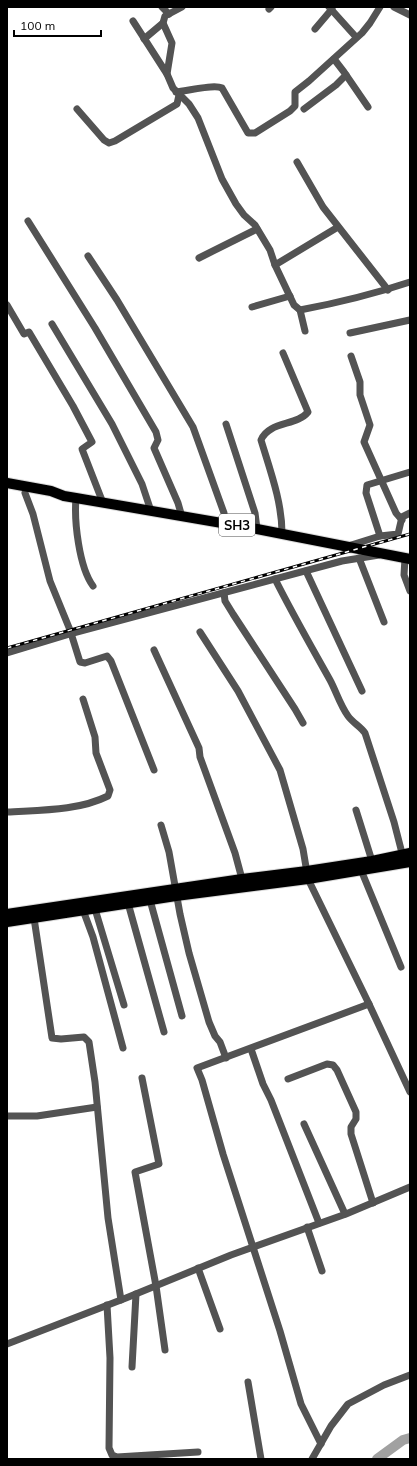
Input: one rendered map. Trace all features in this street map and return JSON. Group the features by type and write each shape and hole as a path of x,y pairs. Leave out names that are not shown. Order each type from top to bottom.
{"main road":[{"name":"SH3","path":"7,483 51,490 64,496 282,533 407,558"},
{"name":"SH3","path":"7,490 51,498 64,496"},
{"path":"7,914 308,875 372,861 407,858"},
{"path":"7,922 150,900 176,892 242,879 361,870 407,858"}],"street":[{"path":"162,7 169,14"},
{"path":"144,39 163,23 165,16 182,7"},
{"path":"178,94 204,87 219,86 222,88 248,134 254,133 296,106 295,92 310,81 334,59 370,23 380,7"},
{"path":"394,7 410,15"},
{"path":"315,29 330,8 356,37"},
{"path":"133,21 168,74 173,88 189,104 198,118 222,178 236,204 257,229 270,250 275,265 294,305 300,310 305,331"},
{"path":"163,23 172,43 168,74"},
{"path":"334,59 368,107"},
{"path":"304,109 336,85 346,74"},
{"path":"77,109 104,140 109,143 116,141 177,104 178,94"},
{"path":"297,162 323,207 388,290"},
{"path":"28,221 95,328 156,432 158,440 154,448 178,503 182,517"},
{"path":"275,265 338,227"},
{"path":"199,258 257,229"},
{"path":"88,256 117,300 193,427 224,513 224,523"},
{"path":"300,310 388,290 410,282"},
{"path":"252,307 290,296"},
{"path":"7,305 24,334 29,332 73,406 92,442 82,449 103,503"},
{"path":"350,333 410,320"},
{"path":"52,324 112,424 142,484 151,511"},
{"path":"282,533 282,521 274,481 261,440 263,434 279,426 304,417 308,412 283,353"},
{"path":"351,356 360,382 360,395 370,425 364,442 396,513 402,520"},
{"path":"226,424 255,514 257,529"},
{"path":"380,536 366,493 367,485 410,472"},
{"path":"25,493 33,514 50,581 71,634 80,662 107,656 111,661 154,770"},
{"path":"76,498 75,513 77,536 82,560 93,586"},
{"path":"348,546 380,536 398,534 402,518 410,513"},
{"path":"7,653 71,634 342,561 386,554"},
{"path":"359,558 384,622"},
{"path":"407,558 404,575 410,591"},
{"path":"306,571 362,691"},
{"path":"275,579 293,617 330,681 348,716 365,733 407,858"},
{"path":"224,593 225,601 303,723"},
{"path":"200,632 238,691 280,770 303,849 308,875 410,1092"},
{"path":"154,650 199,748 200,757 235,853 242,879"},
{"path":"7,812 58,809 108,796 110,790 96,753 95,737 82,699"},
{"path":"356,810 372,861"},
{"path":"161,825 169,852 189,953 209,1022 215,1036 220,1042 226,1058"},
{"path":"361,870 401,967"},
{"path":"150,900 182,1016"},
{"path":"128,903 164,1032"},
{"path":"95,909 124,1005"},
{"path":"83,910 93,937 123,1048"},
{"path":"34,918 52,1038 61,1039 84,1037 89,1042 108,1218 121,1300"},
{"path":"321,1444 301,1404 254,1247 223,1154 202,1080 197,1068 369,1004"},
{"path":"251,1049 263,1084 319,1223"},
{"path":"288,1079 327,1064 332,1065 337,1070 356,1112 356,1119 350,1127 351,1134 373,1203"},
{"path":"142,1078 160,1164 135,1172 156,1286 165,1350"},
{"path":"7,1116 37,1116 97,1107"},
{"path":"304,1124 345,1214"},
{"path":"7,1344 121,1300 198,1268 345,1214 410,1187"},
{"path":"307,1227 322,1271"},
{"path":"198,1268 220,1329"},
{"path":"132,1366 136,1294"},
{"path":"108,1305 110,1358 109,1448 112,1456 117,1457 198,1452"},
{"path":"312,1459 331,1426 348,1404 384,1385 410,1375"},
{"path":"248,1382 261,1459"}],"waterway":[{"path":"377,1459 403,1440 410,1438"}],"railway":[{"path":"7,648 410,534"}]}
